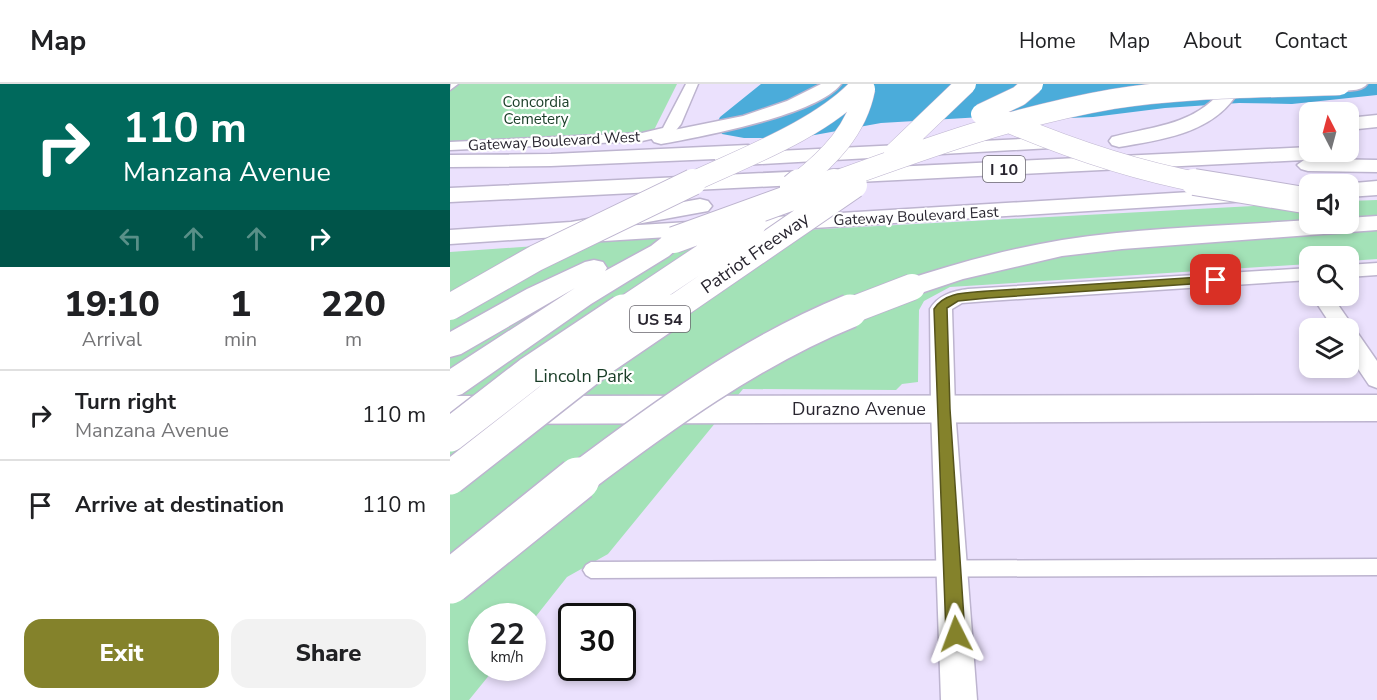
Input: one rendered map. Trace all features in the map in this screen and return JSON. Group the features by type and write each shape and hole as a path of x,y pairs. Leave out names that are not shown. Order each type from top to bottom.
{"main road":[{"path":"450,151 599,145 683,135 770,113 807,98 833,84"},
{"path":"714,250 827,160 847,134 858,112 864,95 864,84"},
{"path":"450,307 536,258 814,123 849,99 864,84"},
{"path":"940,84 977,109 1074,150 1199,183 1299,199"},
{"name":"Patriot Freeway","path":"450,435 530,373 890,133 927,100 940,84"},
{"name":"Patriot Freeway","path":"450,478 603,358 876,170 928,123 966,84"},
{"path":"450,237 604,225 674,212 761,191 999,107 1033,84"},
{"name":"I 10","path":"450,173 668,159 1119,141 1200,129 1226,97 1226,84"},
{"path":"450,346 537,296 650,243 674,240 966,134 1055,110 1173,92 1359,84"},
{"path":"876,170 999,85"},
{"path":"1359,123 1377,121"},
{"path":"1359,132 1377,131"},
{"path":"1359,150 1377,149"},
{"name":"I 10","path":"450,195 1299,154"},
{"path":"450,161 629,161"},
{"path":"668,186 741,189 1226,165 1377,166"},
{"path":"1359,189 1377,188"},
{"path":"450,201 530,192"},
{"name":"Gateway Boulevard East","path":"450,242 1299,193"},
{"path":"1359,207 1377,208"},
{"path":"450,582 511,530 614,450 779,344 853,309 956,272 1062,248 1122,241 1377,223"},
{"path":"450,385 581,297 660,251 674,240"},
{"name":"Durazno Avenue","path":"450,410 1377,408"}],"street":[{"name":"Gateway Boulevard West","path":"450,146 658,135 668,131 674,124 692,84"},
{"path":"1359,271 1377,270"},
{"path":"959,700 943,409 940,309 948,300 988,294 1299,276"},
{"path":"1359,352 1377,379"}],"lane":[{"path":"450,88 455,84"},
{"path":"591,570 1377,567"}],"green space":[{"name":"Concordia Cemetery","path":"450,84 677,84 654,130 645,133 450,142"},
{"name":"Lincoln Park","path":"1377,200 1377,259 1359,260 1359,246 1299,246 1299,265 950,287 924,301 919,310 918,382 902,384 896,390 743,389 608,554 567,577 546,604 468,603 468,681 484,681 469,700 450,700 450,252 634,239 1299,204 1299,234 1359,234 1359,201"}],"water":[{"path":"761,84 1377,84 1377,95 1292,104 1239,103 1165,108 1093,117 1045,119 982,117 881,123 798,138 744,138 722,134 717,123 720,117"}],"route":[{"path":"956,634 943,409 940,309 942,305 948,300 988,294 1216,280"}]}
